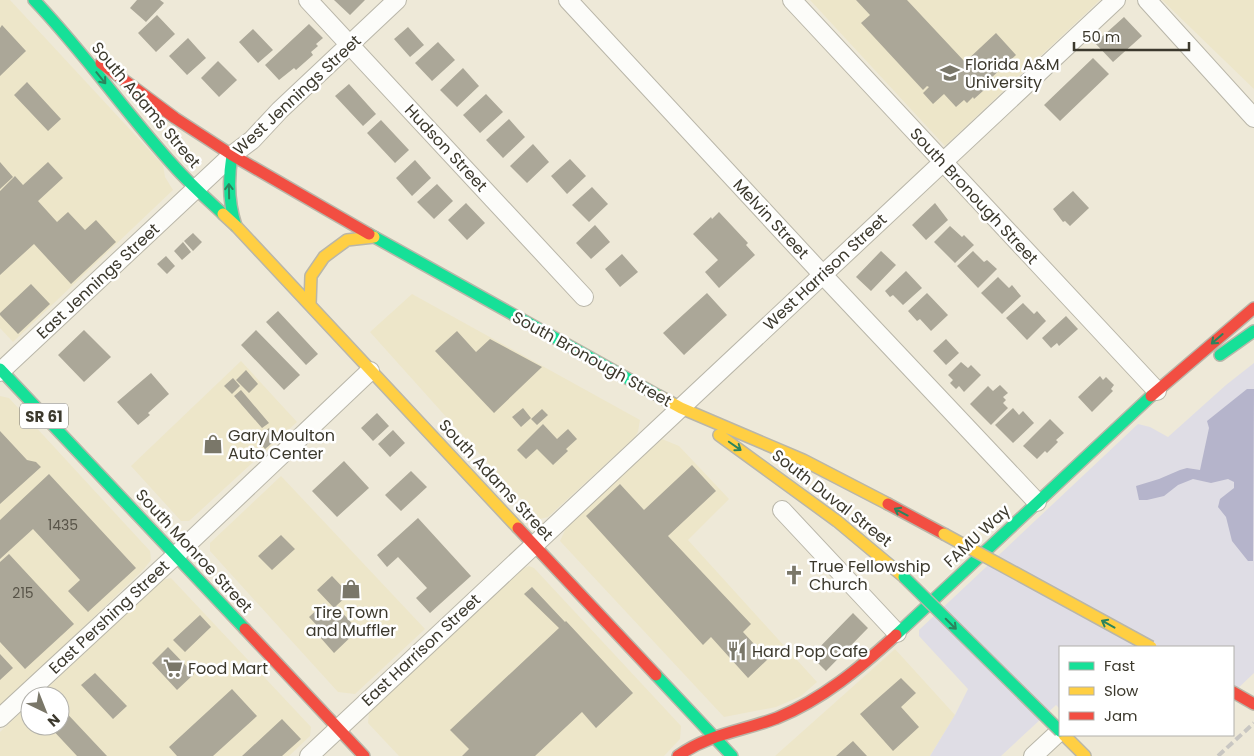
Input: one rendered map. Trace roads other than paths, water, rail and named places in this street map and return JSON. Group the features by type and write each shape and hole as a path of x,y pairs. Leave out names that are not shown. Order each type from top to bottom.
{"main road":[{"name":"South Adams Street","path":"34,0 59,26 128,112 196,189 236,226 732,756"},
{"name":"South Bronough Street","path":"59,26 89,53 175,118 232,155 374,237 681,408 803,460 944,534 1149,646"},
{"name":"South Adams Street","path":"232,155 228,197 236,226"},
{"path":"310,305 312,276 324,257 347,240 374,237"},
{"name":"FAMU Way","path":"678,756 692,745 714,736 777,718 814,701 845,679 897,633 1126,418 1254,308"},
{"name":"FAMU Way","path":"1158,392 1204,365 1254,331"},
{"name":"South Monroe Street","path":"0,371 364,756"},
{"name":"South Duval Street","path":"681,408 822,508 904,577 1059,730"},
{"path":"1234,693 1254,704"},
{"path":"1065,736 1085,756"}],"street":[{"name":"Hudson Street","path":"308,0 584,297"},
{"name":"West Jennings Street","path":"196,189 232,155 252,140 280,110 398,0"},
{"name":"Melvin Street","path":"568,0 822,275 1037,502"},
{"name":"South Bronough Street","path":"792,0 1158,392"},
{"name":"West Harrison Street","path":"534,545 1116,0"},
{"path":"1147,0 1254,118"},
{"name":"East Jennings Street","path":"0,371 196,189"},
{"name":"East Pershing Street","path":"0,718 175,556 370,371"},
{"path":"782,510 897,633"},
{"name":"East Harrison Street","path":"309,756 534,545"},
{"path":"1033,756 1059,732"}],"water":[{"path":"1247,389 1254,389 1253,561 1248,561 1232,541 1226,517 1218,507 1220,499 1234,488 1234,482 1228,479 1211,483 1193,479 1178,485 1164,496 1147,500 1139,500 1136,486 1187,468 1200,470 1209,428 1207,421"}],"railway":[{"path":"1218,756 1254,723"}],"place":[{"name":"Florida A&M University","path":"950,73"},
{"name":"Gary Moulton Auto Center","path":"213,444"},
{"name":"True Fellowship Church","path":"794,575"},
{"name":"Tire Town and Muffler","path":"351,589"},
{"name":"Hard Pop Cafe","path":"737,651"},
{"name":"Food Mart","path":"173,668"}]}
